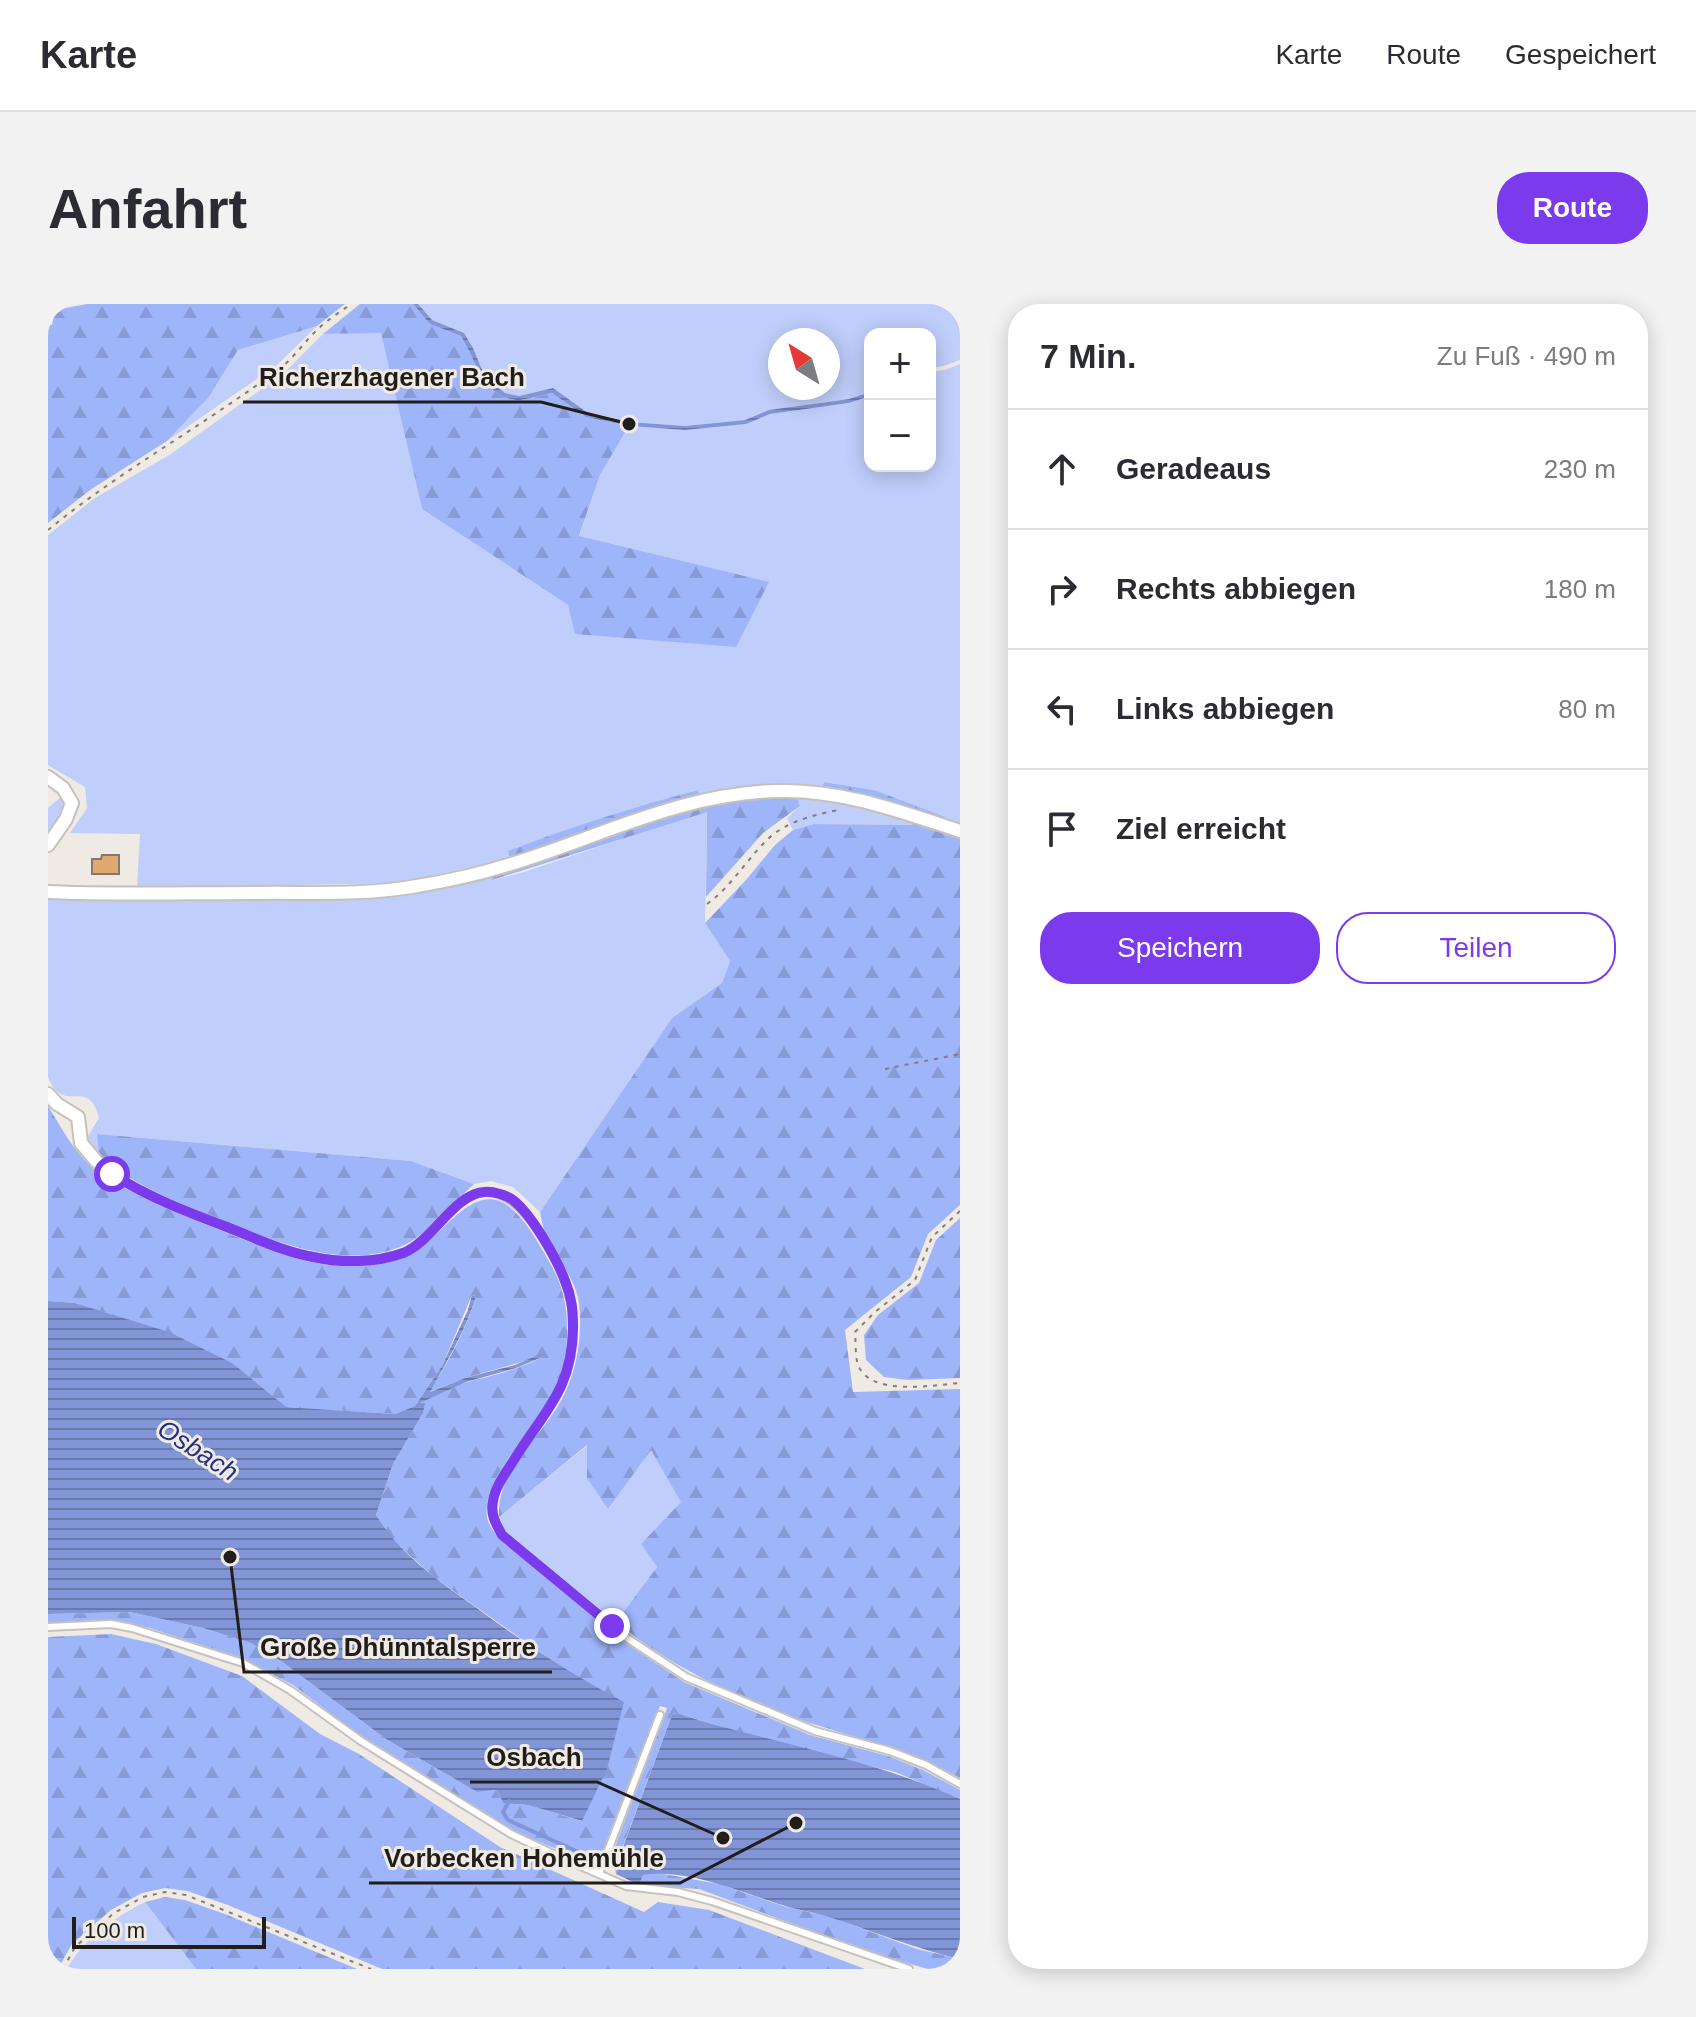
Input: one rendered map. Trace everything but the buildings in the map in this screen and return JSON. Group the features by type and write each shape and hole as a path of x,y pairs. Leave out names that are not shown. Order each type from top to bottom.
{"street":[{"path":"48,777 63,788 72,803 66,819 48,845"},
{"path":"48,892 359,892 418,886 511,864 699,800 776,791 833,796 868,803 960,831"},
{"path":"48,1094 57,1104 78,1117 81,1143 97,1162"}],"lane":[{"path":"97,1162 158,1200 225,1227 313,1257 346,1261 384,1258 406,1252 426,1238 471,1196 484,1192 512,1199 531,1220 562,1274 573,1302 573,1353 557,1398 499,1483 493,1500 493,1518 502,1535 627,1638 686,1677 815,1731 890,1751 926,1765 960,1784"},
{"path":"48,1627 111,1624 243,1663 278,1682 361,1741 511,1834 626,1886 678,1892 712,1901 909,1969"},
{"path":"599,1874 660,1715"}],"path":[{"path":"48,530 92,494 170,445 282,367 318,328 351,304"},
{"path":"707,904 727,888 769,838 792,823 841,809"},
{"path":"885,1069 960,1054"},
{"path":"960,1211 932,1237 915,1280 855,1332 858,1364 868,1379 879,1384 904,1386 960,1383"},
{"path":"63,1969 75,1947 114,1913 143,1897 165,1892 186,1895 371,1969"}],"shaded area":[{"path":"418,304 960,304 960,360 936,367 936,328 864,328 864,394 849,399 769,410 745,420 685,426 630,422 588,413 553,388 519,396 505,393 485,377 464,333 432,320"},
{"path":"317,326 277,365 167,441 209,397 238,350"},
{"path":"381,332 422,509 568,605 735,647 768,582 579,537 600,475 629,426 685,430 745,424 770,414 849,403 864,398 864,472 936,472 936,371 960,364 960,826 874,790 825,782 822,790 760,786 699,795 698,790 626,810 532,842 508,851 509,859 398,883 137,888 140,834 70,833 87,808 85,787 48,765 48,535 95,498 171,454 284,373 323,334"},
{"path":"62,796 65,807 48,836 48,808"},
{"path":"793,797 863,807 918,822 911,825 814,824 793,830 787,818 800,806"},
{"path":"707,812 705,923 730,961 722,983 672,1018 540,1212 513,1187 491,1181 474,1184 411,1161 97,1134 99,1157 85,1141 99,1118 94,1106 89,1099 61,1094 48,1077 48,899 389,896 521,873"},
{"path":"588,1445 609,1508 651,1449 682,1502 641,1544 657,1567 616,1622 506,1532 499,1517"},
{"path":"145,1902 196,1969 67,1969 82,1948 101,1930"}],"green space":[{"path":"87,304 345,304 317,326 238,350 209,397 167,441 90,490 48,523 48,325 52,325 55,310"},
{"path":"360,304 413,304 430,324 461,336 483,377 498,394 520,400 552,393 586,417 629,426 600,475 579,536 769,582 736,647 575,634 568,605 422,509 381,333 323,334"},
{"path":"824,782 874,790 945,817 944,820 822,790"},
{"path":"698,790 699,794 509,859 508,851 531,842"},
{"path":"792,796 800,806 763,833 706,897 707,812 492,880 491,876 681,811 734,798"},
{"path":"918,822 960,835 960,1205 928,1234 911,1277 845,1330 853,1392 960,1389 960,1778 909,1755 741,1697 662,1655 616,1622 657,1567 641,1544 681,1502 651,1450 608,1509 587,1478 587,1445 499,1517 500,1500 512,1469 553,1413 567,1388 579,1340 577,1295 547,1238 540,1212 672,1018 722,983 730,961 705,923 775,845 793,830 814,824 911,825"},
{"path":"48,1106 81,1156 110,1179 175,1212 268,1249 311,1262 348,1266 390,1262 422,1246 477,1202 488,1199 500,1201 512,1209 536,1239 552,1267 566,1308 567,1327 563,1367 557,1384 503,1467 489,1495 487,1517 498,1538 624,1642 684,1682 810,1735 888,1756 923,1770 960,1790 960,1799 895,1772 675,1713 623,1846 626,1869 618,1869 616,1874 612,1855 667,1708 660,1706 605,1852 590,1863 513,1831 363,1738 293,1685 244,1660 150,1628 112,1620 48,1624 48,1614 130,1612 203,1628 251,1643 281,1661 386,1739 477,1792 497,1790 503,1803 528,1805 581,1821 575,1677 434,1577 388,1536 376,1515 393,1464 423,1413 424,1403 418,1406 452,1387 517,1368 546,1355 465,1378 429,1392 462,1334 476,1296 472,1295 442,1366 415,1406 395,1414 285,1407 262,1389 119,1317 75,1303 48,1301"},
{"path":"97,1134 411,1161 474,1184 430,1228 400,1247 356,1256 333,1254 288,1245 191,1208 144,1186 99,1157"},
{"path":"960,1218 960,1378 908,1380 884,1377 866,1360 864,1335 878,1315 919,1283 936,1240"},
{"path":"111,1634 156,1644 242,1676 320,1734 359,1754 500,1847 644,1912 658,1902 709,1910 865,1969 382,1969 228,1905 187,1891 165,1888 142,1893 111,1910 72,1944 58,1969 48,1969 48,1637"},
{"path":"658,1873 719,1884 783,1906 831,1917 917,1949 960,1959 960,1969 928,1969 871,1953 699,1889 639,1885 643,1875"},
{"path":"165,1897 185,1900 225,1914 357,1969 196,1969 145,1902"}],"water":[{"path":"413,304 418,304 432,320 464,333 485,377 505,393 519,396 553,388 588,413 630,422 685,426 745,420 769,410 849,399 864,394 864,398 849,403 770,414 746,424 685,430 629,426 586,417 552,393 520,400 498,394 483,377 461,336 430,324"},
{"path":"472,1295 476,1296 467,1321 430,1392 465,1378 515,1365 545,1352 547,1355 516,1368 466,1382 420,1403 425,1403 423,1413 393,1464 376,1515 408,1554 447,1586 547,1657 624,1702 607,1769 582,1821 528,1805 503,1803 497,1790 477,1792 386,1739 281,1661 251,1643 203,1628 130,1612 48,1614 48,1301 75,1303 169,1332 232,1363 286,1407 395,1414 415,1406 442,1366"},
{"path":"676,1713 891,1772 960,1799 960,1959 712,1882 660,1874 643,1875 639,1885 616,1874 618,1868 626,1869 623,1847 672,1715"}],"waterway":[{"name":"Osbach","path":"509,1801 503,1812 508,1820 585,1855"}],"place":[{"name":"Richerzhagener Bach","path":"629,424"},
{"name":"Große Dhünntalsperre","path":"230,1557"},
{"name":"Vorbecken Hohemühle","path":"796,1823"},
{"name":"Osbach","path":"723,1838"}],"route":[{"path":"112,1174 158,1200 266,1243 313,1257 346,1261 384,1258 406,1252 426,1238 471,1196 484,1192 512,1199 531,1220 562,1274 573,1302 573,1353 557,1398 499,1483 493,1500 493,1518 502,1535 612,1626"}]}
